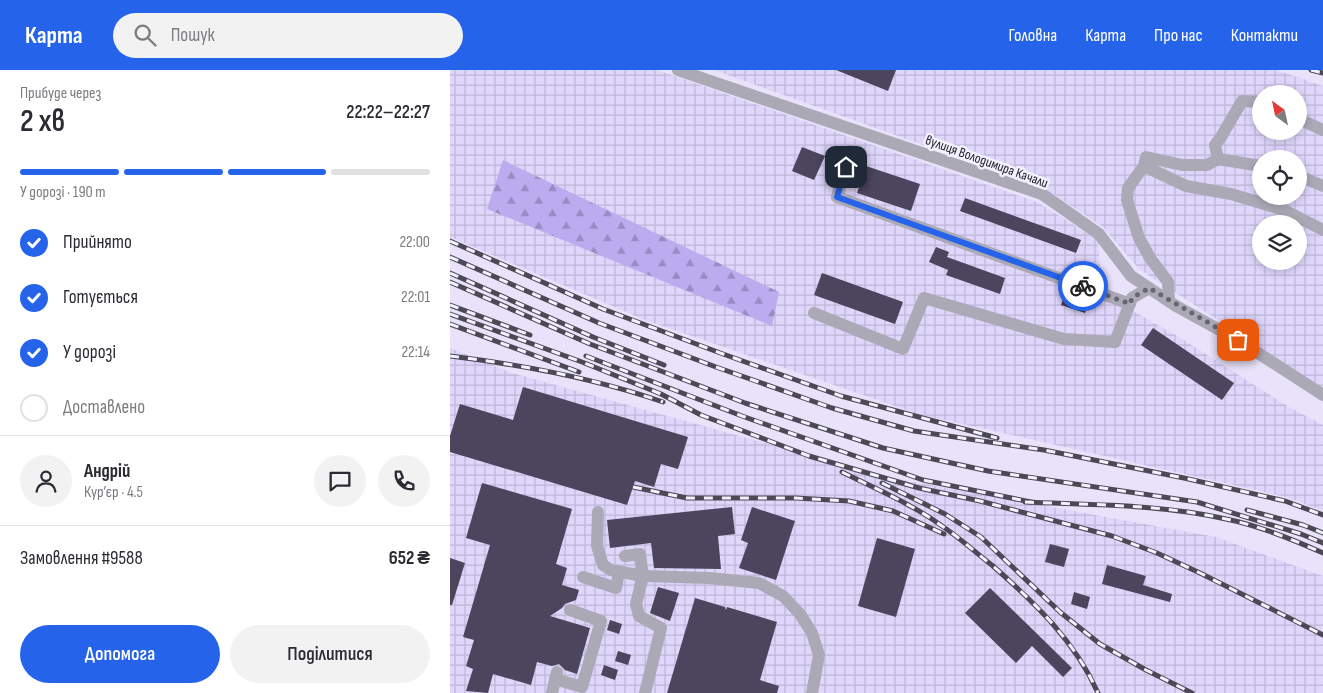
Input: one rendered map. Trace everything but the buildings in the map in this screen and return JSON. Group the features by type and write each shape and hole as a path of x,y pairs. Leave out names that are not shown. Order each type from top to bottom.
{"street":[{"name":"вулиця Володимира Качали","path":"678,70 1042,194 1099,234 1131,276 1169,301 1238,340 1323,395"},
{"path":"1218,159 1215,145 1242,101 1252,102"},
{"path":"1308,124 1323,130"},
{"path":"850,152 837,197 1130,304"},
{"path":"1169,301 1168,282 1150,258 1139,238 1127,200 1128,188 1144,166 1146,156 1182,165 1207,165 1218,159 1252,165"},
{"path":"1144,166 1186,186 1231,194 1284,210 1323,230"},
{"path":"1307,179 1323,186"},
{"path":"814,313 903,349 924,298 1064,339 1115,342 1132,298 1149,288"},
{"path":"598,512 597,546 603,565 611,570 643,576 709,578 759,583 783,596 800,614 812,633 819,655 812,693"},
{"path":"625,556 640,554 643,576 636,604 639,616 662,628 645,693"},
{"path":"582,577 616,588 619,572"},
{"path":"552,693 556,675 582,687 601,621 570,610"}],"shaded area":[{"path":"450,70 657,70 1037,202 1098,240 1100,271 1119,303 1179,337 1289,407 1323,425 1323,511 1286,497 918,414 645,320 450,237"},
{"path":"714,70 1277,70 1323,86 1323,388 1139,269 1103,227 1046,189"},
{"path":"450,348 512,373 892,478 1216,537 1323,576 1323,693 450,693"}],"green space":[{"path":"503,160 779,292 772,326 487,209"}],"railway":[{"path":"1311,70 1323,73"},
{"path":"450,241 603,309 723,354 841,396 997,438"},
{"path":"450,257 599,323 832,408 914,431 1044,450 1184,478 1285,501 1323,515"},
{"path":"450,273 593,337 664,365"},
{"path":"450,282 590,344 745,403 883,448 988,471 1197,502 1301,534 1323,543"},
{"path":"450,305 530,335"},
{"path":"450,314 582,362 661,394 701,415 809,456 919,488 980,501 1112,536 1157,553 1200,573 1323,635"},
{"path":"450,324 579,372"},
{"path":"450,356 558,373 611,386 663,402"},
{"path":"586,356 742,416 923,480 1031,502"},
{"path":"842,472 894,497 930,518 955,535 993,566 1053,624 1078,656 1098,693"},
{"path":"882,483 945,514 981,537 1060,612 1100,644 1192,693"},
{"path":"633,487 687,498 796,498 849,501 893,511 944,534"},
{"path":"1025,502 1126,506 1201,514 1263,529 1323,553"},
{"path":"1247,510 1303,525 1323,533"}],"way so far":[{"path":"1083,286 1130,304 1132,298 1149,288 1176,306 1238,340"}],"route":[{"path":"846,167 837,197 1083,286"}]}
